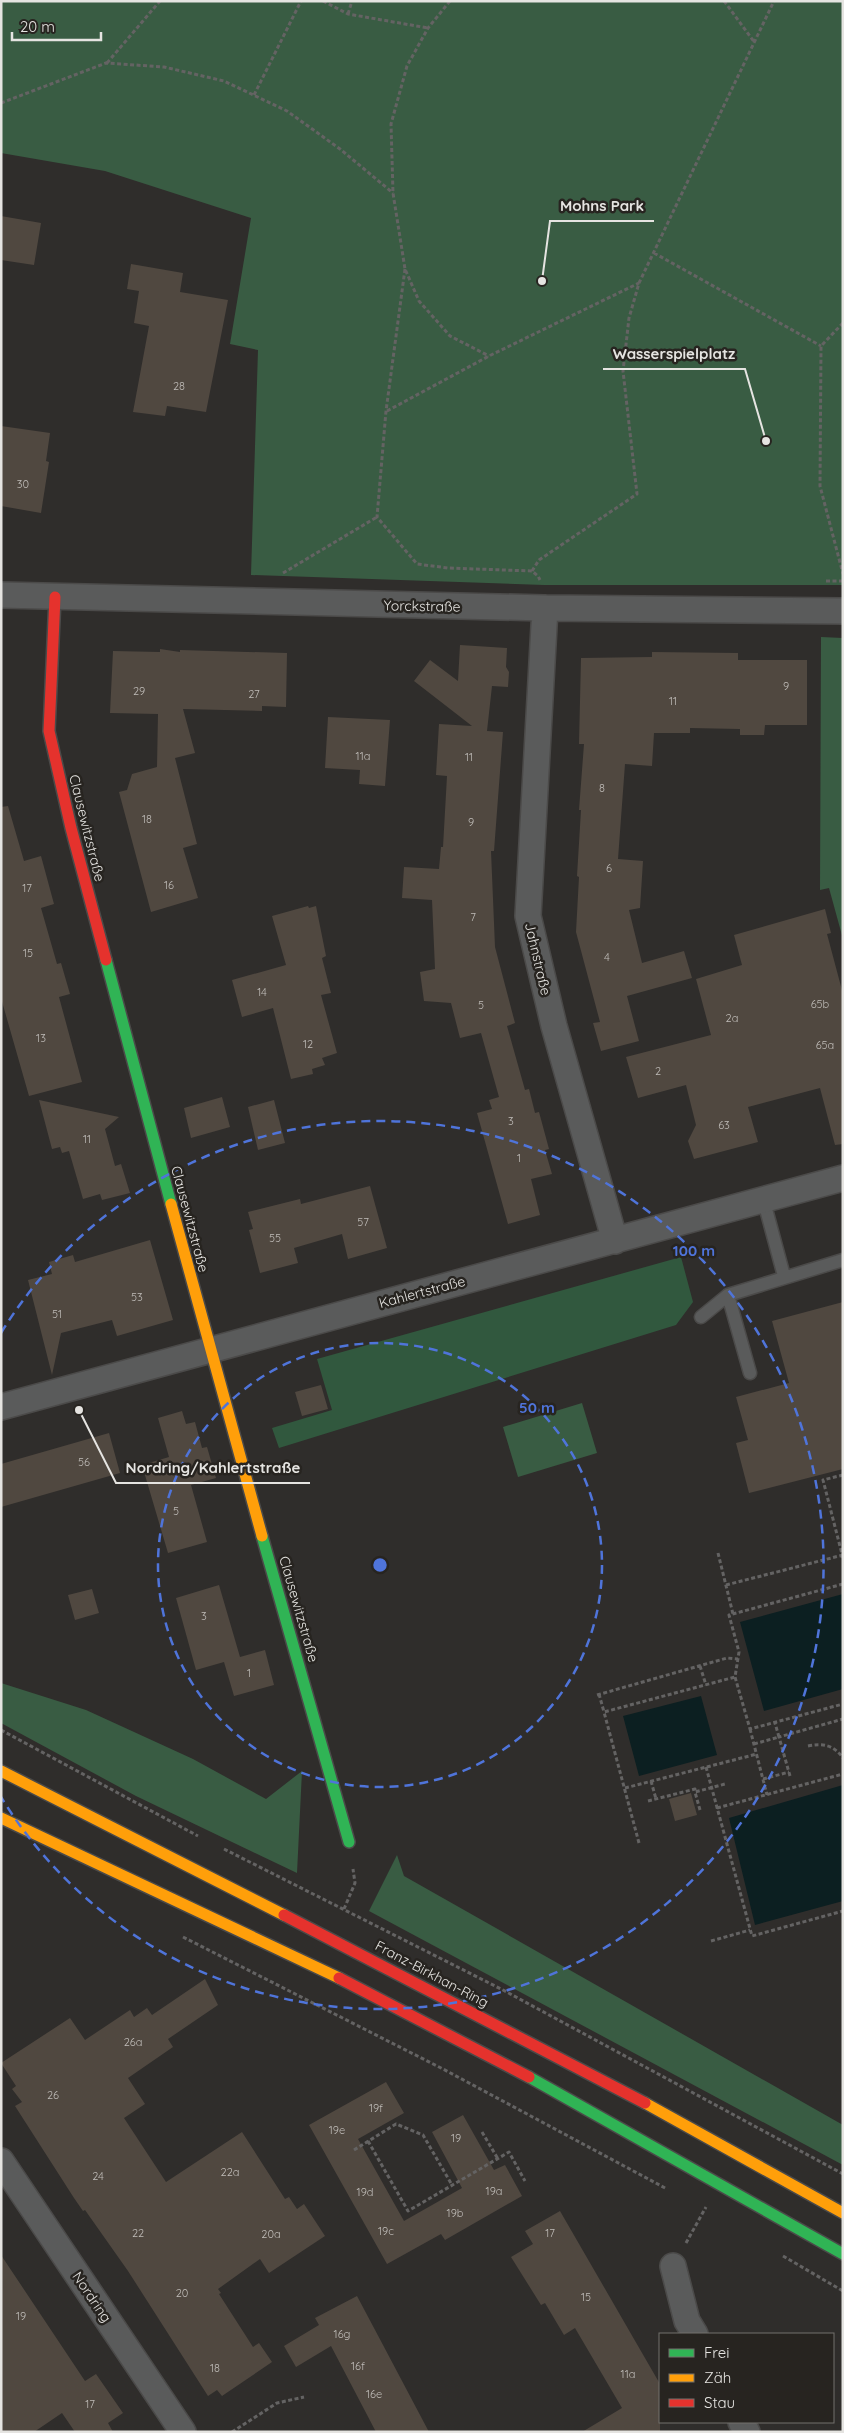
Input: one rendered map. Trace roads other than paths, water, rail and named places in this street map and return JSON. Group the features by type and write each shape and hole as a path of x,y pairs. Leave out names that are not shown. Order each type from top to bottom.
{"main road":[{"name":"Clausewitzstraße","path":"55,597 49,731 71,828 209,1348 349,1842"},
{"name":"Franz-Birkhan-Ring","path":"1,1771 428,1988 608,2083 843,2213"},
{"path":"1,1818 204,1911 398,2008 592,2111 843,2254"}],"street":[{"name":"Yorckstraße","path":"1,595 278,603 843,611"},
{"name":"Jahnstraße","path":"546,608 528,916 554,1026 615,1241"},
{"name":"Kahlertstraße","path":"1,1407 209,1348 615,1241 762,1198 843,1178"},
{"name":"Nordring","path":"1,2161 184,2432"},
{"path":"673,2266 687,2321 694,2333"}],"lane":[{"path":"762,1198 784,1276"},
{"path":"701,1317 728,1295 784,1276 843,1260"},
{"path":"728,1295 750,1373"}],"place":[{"name":"Mohns Park","path":"542,281"},
{"name":"Wasserspielplatz","path":"766,441"},
{"name":"Nordring/Kahlertstraße","path":"79,1410"}]}
